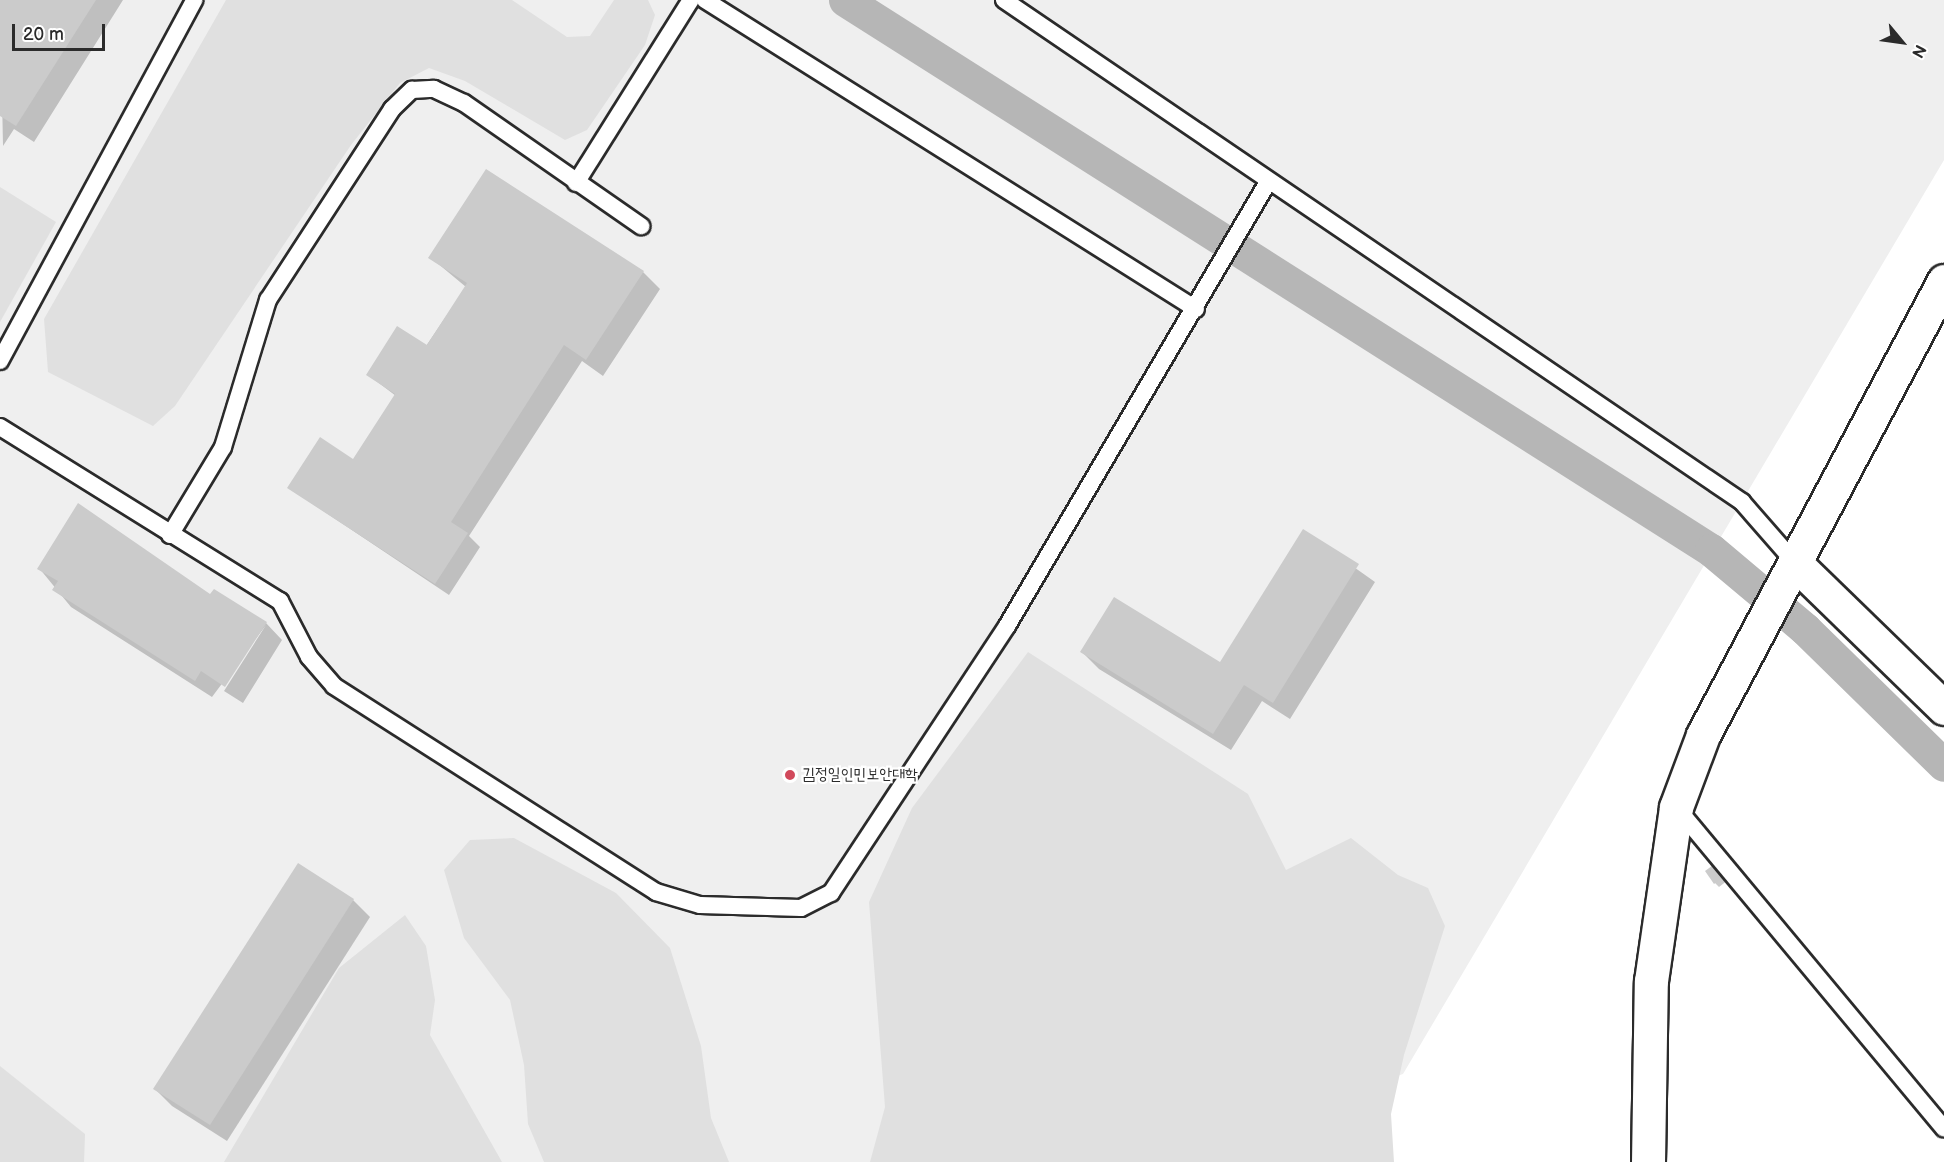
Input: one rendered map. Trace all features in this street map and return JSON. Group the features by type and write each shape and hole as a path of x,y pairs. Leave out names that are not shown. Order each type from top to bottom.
{"street":[{"path":"1648,1162 1651,981 1676,807 1703,735 1789,577 1944,281"},
{"path":"1789,577 1944,708"}],"lane":[{"path":"0,362 194,0"},
{"path":"576,183 691,0"},
{"path":"705,0 1196,309"},
{"path":"1004,0 1268,182 1742,502 1789,577"},
{"path":"170,535 223,447 268,300 392,109 412,90 434,89 464,104 640,226"},
{"path":"0,428 280,602 309,657 334,686 656,892 700,905 801,908 831,894 1007,626 1196,309 1207,280 1268,182"},
{"path":"1676,807 1944,1128"}],"shaded area":[{"name":"김정일인민보안대학","path":"0,0 1944,0 1944,160 1403,1074 1147,1162 0,1162"},
{"path":"226,0 512,0 567,37 590,36 614,0 648,0 655,15 645,45 587,130 565,140 465,81 429,68 400,83 351,145 175,406 153,426 48,372 44,319"},
{"path":"0,187 56,222 0,322"},
{"path":"1028,652 1248,794 1286,870 1351,838 1398,875 1428,888 1445,926 1404,1055 1391,1114 1394,1162 870,1162 885,1107 869,902 912,808"},
{"path":"514,838 616,893 670,948 701,1046 711,1118 729,1162 544,1162 528,1124 524,1065 510,1000 464,938 444,870 470,840"},
{"path":"405,915 426,946 435,1000 430,1035 502,1162 224,1162 339,968"},
{"path":"0,1066 85,1134 84,1162 0,1162"}],"building":[{"path":"0,0 96,0 16,126 0,116"},
{"path":"486,169 644,271 586,360 564,345 451,522 468,533 435,584 287,488 320,437 353,459 395,394 366,375 397,326 427,345 467,283 428,258"},
{"path":"78,503 210,594 214,589 267,622 225,687 201,671 195,681 52,590 58,581 37,569"},
{"path":"1303,529 1359,564 1273,703 1244,685 1213,734 1080,652 1114,597 1220,662"},
{"path":"298,863 354,899 210,1125 153,1089"},
{"path":"1716,863 1725,876 1714,884 1705,871"}],"waterway":[{"path":"845,0 1711,550 1805,629 1944,765"}],"place":[{"name":"김정일인민보안대학","path":"790,775"}]}
